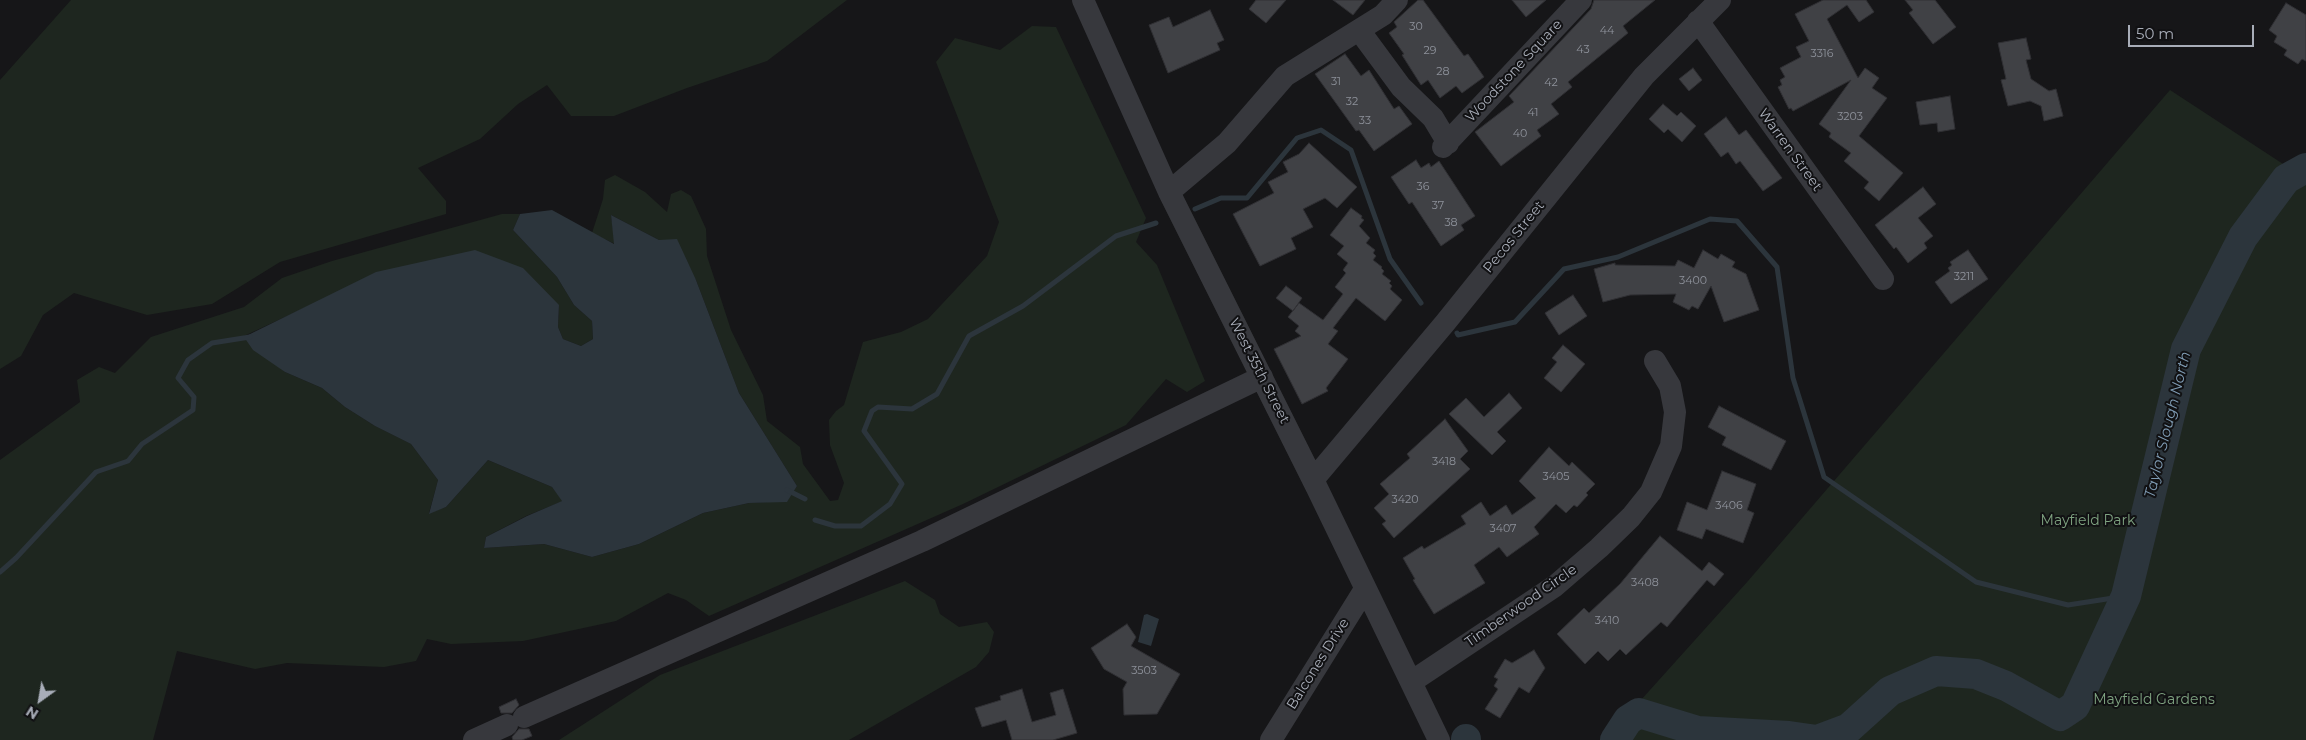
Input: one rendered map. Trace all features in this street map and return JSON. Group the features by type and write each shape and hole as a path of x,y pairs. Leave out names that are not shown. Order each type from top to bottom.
{"street":[{"name":"West 35th Street","path":"1082,0 1169,192 1440,740"},
{"path":"1169,192 1226,144 1285,76 1383,15 1397,0"},
{"name":"Woodstone Square","path":"1359,30 1401,88 1433,118 1446,145 1581,0"},
{"name":"Pecos Street","path":"1313,480 1445,323 1644,76 1720,0"},
{"name":"Warren Street","path":"1698,21 1883,279"},
{"name":"Timberwood Circle","path":"1412,682 1555,586 1612,536 1631,517 1651,492 1671,446 1676,412 1670,386 1655,361"},
{"path":"474,740 922,541 1262,377"},
{"name":"Balcones Drive","path":"1271,740 1365,589"}],"green space":[{"path":"71,0 847,0 767,61 687,88 614,116 571,116 547,85 518,104 480,139 418,168 446,201 446,214 280,262 212,304 147,315 74,293 43,315 21,356 0,369 0,80"},
{"path":"1032,26 1056,27 1146,218 1136,242 1157,265 1205,381 1187,392 1166,379 1126,425 963,504 709,616 686,600 668,593 616,621 523,641 451,644 427,639 416,661 384,667 287,663 255,669 177,651 153,740 0,740 0,460 80,402 77,380 99,367 115,373 151,337 244,307 282,278 332,261 502,214 520,214 513,230 557,277 574,305 592,321 593,339 581,346 563,339 558,327 559,305 313,304 244,336 285,372 322,388 345,407 375,426 411,444 438,480 429,513 446,507 488,460 552,487 563,501 526,516 486,537 484,548 544,544 592,557 639,544 703,513 749,503 787,501 797,486 739,393 696,280 659,240 611,215 615,244 592,233 603,199 605,180 615,175 645,192 667,212 671,194 681,190 691,196 706,229 707,256 731,330 763,395 767,421 800,447 803,464 830,501 838,500 844,483 830,445 829,420 844,405 863,342 901,332 928,319 987,256 999,222 936,62 955,38 1000,50"},
{"name":"Mayfield Park","path":"2170,90 2306,179 2306,740 1605,740 1748,581"},
{"path":"905,581 935,600 940,614 959,627 987,622 994,632 989,652 976,667 849,740 559,740 660,675"}],"shaded area":[{"path":"552,210 614,244 611,215 659,240 677,239 696,280 739,393 797,486 787,502 749,503 703,513 639,544 592,557 544,544 484,548 486,537 562,501 552,487 488,460 446,507 429,514 438,480 411,444 375,426 345,407 322,388 285,372 253,350 244,337 376,272 475,250 523,268 559,305 558,327 563,339 581,346 593,339 592,321 574,305 557,277 513,230 520,214"},
{"path":"1147,614 1159,619 1151,646 1138,642 1144,615"}],"building":[{"path":"1256,0 1286,0 1266,23 1249,9"},
{"path":"1333,0 1365,0 1353,15"},
{"path":"1418,0 1423,0 1464,56 1468,54 1484,77 1462,93 1456,86 1440,98 1428,80 1421,85 1402,55 1404,54 1389,33 1397,27 1394,22"},
{"path":"1512,0 1546,0 1526,17"},
{"path":"1594,0 1655,0 1623,26 1628,33 1568,82 1572,87 1551,104 1559,114 1537,130 1541,136 1501,166 1475,132 1514,102 1509,96 1591,9"},
{"path":"1823,0 1866,0 1874,12 1859,22 1847,5 1827,19 1858,78 1865,68 1879,78 1872,88 1887,98 1859,136 1903,173 1879,201 1864,188 1869,182 1844,161 1851,153 1829,137 1831,133 1819,124 1851,80 1793,111 1791,108 1789,109 1778,87 1782,85 1780,80 1785,77 1780,68 1801,57 1796,47 1809,41 1795,14"},
{"path":"1905,0 1935,0 1956,27 1933,44 1909,13 1913,10"},
{"path":"2286,3 2306,15 2306,61 2302,59 2298,64 2284,55 2287,50 2274,42 2277,36 2269,30"},
{"path":"1210,10 1224,40 1217,43 1220,50 1168,73 1149,25 1169,17 1173,27"},
{"path":"2026,38 2031,59 2026,60 2031,79 2049,91 2056,89 2063,116 2044,121 2041,106 2030,101 2008,106 2001,80 2006,79 1998,43"},
{"path":"1345,54 1361,76 1369,70 1394,109 1399,106 1412,124 1374,151 1359,130 1356,131 1315,74"},
{"path":"1693,68 1702,80 1689,91 1679,79"},
{"path":"1950,96 1955,129 1938,132 1937,123 1920,125 1916,102"},
{"path":"1663,104 1677,116 1681,112 1696,126 1682,142 1668,129 1664,133 1649,119"},
{"path":"1726,117 1739,135 1746,130 1782,178 1763,191 1740,161 1736,164 1728,152 1721,157 1704,134"},
{"path":"1309,143 1357,187 1337,208 1325,198 1303,209 1313,227 1291,238 1296,249 1260,266 1233,214 1274,193 1268,182 1288,172 1283,162 1299,154"},
{"path":"1416,160 1421,168 1429,163 1431,167 1439,161 1475,216 1461,225 1464,230 1441,246 1412,202 1409,204 1391,177"},
{"path":"1923,187 1936,204 1918,218 1933,236 1924,243 1927,248 1908,263 1875,225"},
{"path":"1351,208 1362,216 1361,218 1364,220 1359,226 1370,238 1366,243 1375,250 1373,253 1376,256 1373,260 1382,267 1384,271 1382,274 1391,281 1389,283 1392,286 1390,289 1402,300 1385,321 1356,298 1333,328 1338,331 1328,344 1348,359 1326,388 1328,391 1302,404 1274,349 1301,336 1295,331 1299,326 1288,317 1299,303 1323,320 1343,294 1335,287 1346,273 1343,270 1348,263 1337,254 1344,246 1330,235"},
{"path":"1703,250 1718,259 1721,254 1735,262 1732,267 1746,274 1759,310 1724,322 1711,286 1698,309 1692,306 1689,310 1673,302 1676,294 1630,295 1603,302 1594,269 1615,263 1615,265 1675,266 1678,260 1694,268"},
{"path":"1968,250 1988,279 1951,304 1935,282 1950,271 1948,268 1952,265 1950,262"},
{"path":"1286,286 1302,298 1293,311 1276,298"},
{"path":"1573,295 1587,316 1559,335 1545,313"},
{"path":"1563,345 1585,364 1561,392 1544,378 1557,362 1552,358"},
{"path":"1509,393 1522,408 1497,432 1506,441 1492,455 1449,414 1466,398 1484,417"},
{"path":"1719,406 1786,441 1771,470 1722,445 1726,437 1708,427"},
{"path":"1445,419 1468,451 1460,459 1470,469 1394,538 1382,524 1386,521 1374,508 1389,494 1380,484 1410,458 1407,454"},
{"path":"1549,447 1569,466 1572,462 1595,484 1586,493 1588,495 1577,507 1574,505 1566,513 1556,504 1534,527 1539,534 1507,557 1499,547 1474,565 1485,583 1434,614 1413,580 1415,579 1403,558 1422,546 1424,549 1466,524 1461,516 1481,502 1490,516 1506,505 1512,515 1536,498 1519,481"},
{"path":"1722,471 1756,484 1747,510 1754,513 1743,543 1706,529 1702,539 1677,530 1687,502 1707,510"},
{"path":"1660,536 1702,571 1709,562 1724,574 1714,586 1707,580 1667,627 1661,622 1626,655 1620,649 1608,661 1598,651 1585,664 1557,634 1584,608 1589,613 1620,584"},
{"path":"1127,624 1136,637 1131,646 1180,674 1157,714 1124,715 1123,689 1127,682 1104,669 1091,648"},
{"path":"1534,650 1545,668 1529,693 1519,687 1500,718 1485,709 1498,689 1494,686 1498,679 1494,677 1505,659 1512,663"},
{"path":"1022,689 1032,722 1056,715 1050,693 1063,689 1077,733 1053,740 1012,740 1006,720 982,727 975,708 1001,700 1000,696"},
{"path":"516,699 519,705 512,713 501,713 499,707"},
{"path":"519,729 529,729 532,736 522,740 513,740 512,737"}],"waterway":[{"path":"1195,209 1221,198 1247,198 1297,138 1321,130 1351,150 1390,259 1421,303"},
{"name":"Taylor Slough North","path":"1615,740 1628,720 1639,713 1698,731 1789,736 1817,740 1849,728 1890,691 1936,671 1976,674 2006,686 2060,716 2075,706 2126,596 2186,349 2243,237 2286,179 2306,168"},
{"path":"1457,333 1458,335 1515,322 1564,269 1618,257 1710,219 1737,221 1777,267 1793,378 1824,477 1976,582 2068,605 2126,596"},
{"path":"815,520 835,526 861,526 890,504 902,484 864,431 872,411 878,407 912,409 937,394 969,336 1023,306 1116,236 1156,223"},
{"path":"0,572 16,558 96,472 128,461 142,444 193,410 194,397 178,378 188,360 212,343 250,337"},
{"path":"787,490 805,499"}],"park label":[{"name":"Mayfield Gardens","path":"2154,700"}]}
